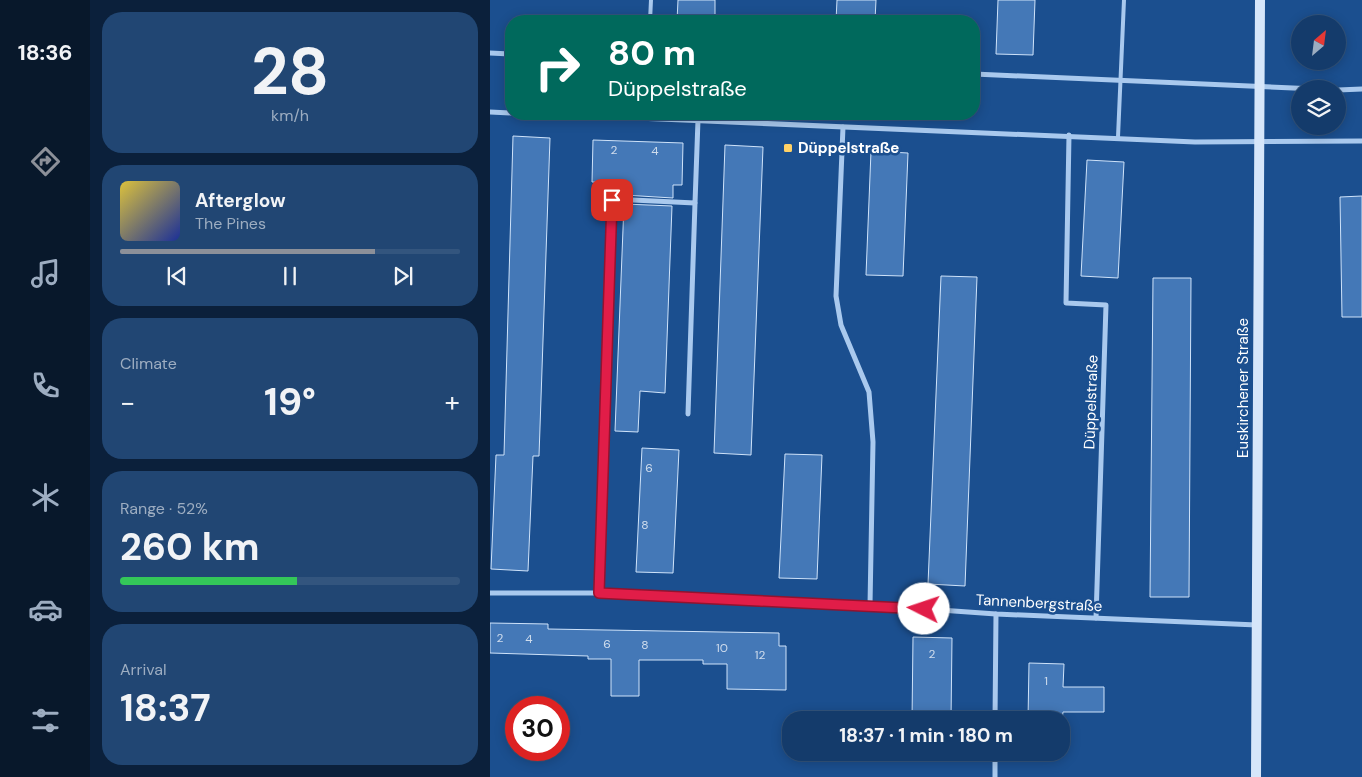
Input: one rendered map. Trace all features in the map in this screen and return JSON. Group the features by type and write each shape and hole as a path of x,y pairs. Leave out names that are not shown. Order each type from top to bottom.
{"street":[{"name":"Euskirchener Straße","path":"1256,777 1261,140 1260,0"},
{"path":"490,53 505,54"},
{"path":"980,74 1291,87"},
{"path":"1346,90 1362,89"},
{"path":"490,112 505,113"},
{"path":"688,414 698,120 1214,142 1261,140 1362,141"},
{"path":"842,127 836,296 841,325 869,392 873,442 870,604"},
{"name":"Düppelstraße","path":"1069,136 1066,303 1106,305 1096,618"},
{"path":"599,593 612,200 695,203"},
{"name":"Tannenbergstraße","path":"490,593 599,593 870,604 996,614 1258,625"},
{"path":"995,711 996,614"},
{"path":"995,761 995,777"}],"lane":[{"path":"650,15 651,0"},
{"path":"1118,137 1124,0"}],"building":[{"path":"678,0 715,0 715,15 677,15"},
{"path":"837,0 876,0 875,15 836,15"},
{"path":"998,0 1035,0 1033,55 996,54"},
{"path":"513,136 550,138 539,456 533,456 528,571 491,569 496,455 504,455"},
{"path":"593,140 683,143 682,185 673,185 673,198 624,195 624,183 592,182"},
{"path":"725,145 763,147 751,455 714,453"},
{"path":"871,151 908,153 903,276 866,275"},
{"path":"1087,160 1124,162 1118,278 1081,276"},
{"path":"1362,196 1362,317 1342,317 1340,197"},
{"path":"624,204 672,206 665,393 640,391 638,432 615,431"},
{"path":"941,276 977,277 965,586 928,584"},
{"path":"1153,278 1191,278 1189,597 1150,597"},
{"path":"642,448 679,450 673,573 636,572"},
{"path":"785,454 822,455 817,579 779,578"},
{"path":"490,623 548,624 548,629 779,633 779,646 786,646 786,690 727,689 727,664 703,664 703,660 639,660 639,696 611,696 611,659 588,659 588,656 490,653"},
{"path":"913,637 952,638 951,711 912,711"},
{"path":"1029,663 1064,664 1063,687 1104,687 1104,712 1028,711"}],"place":[{"name":"Düppelstraße","path":"788,148"}],"route":[{"path":"612,200 599,593 870,604 924,609"}]}
